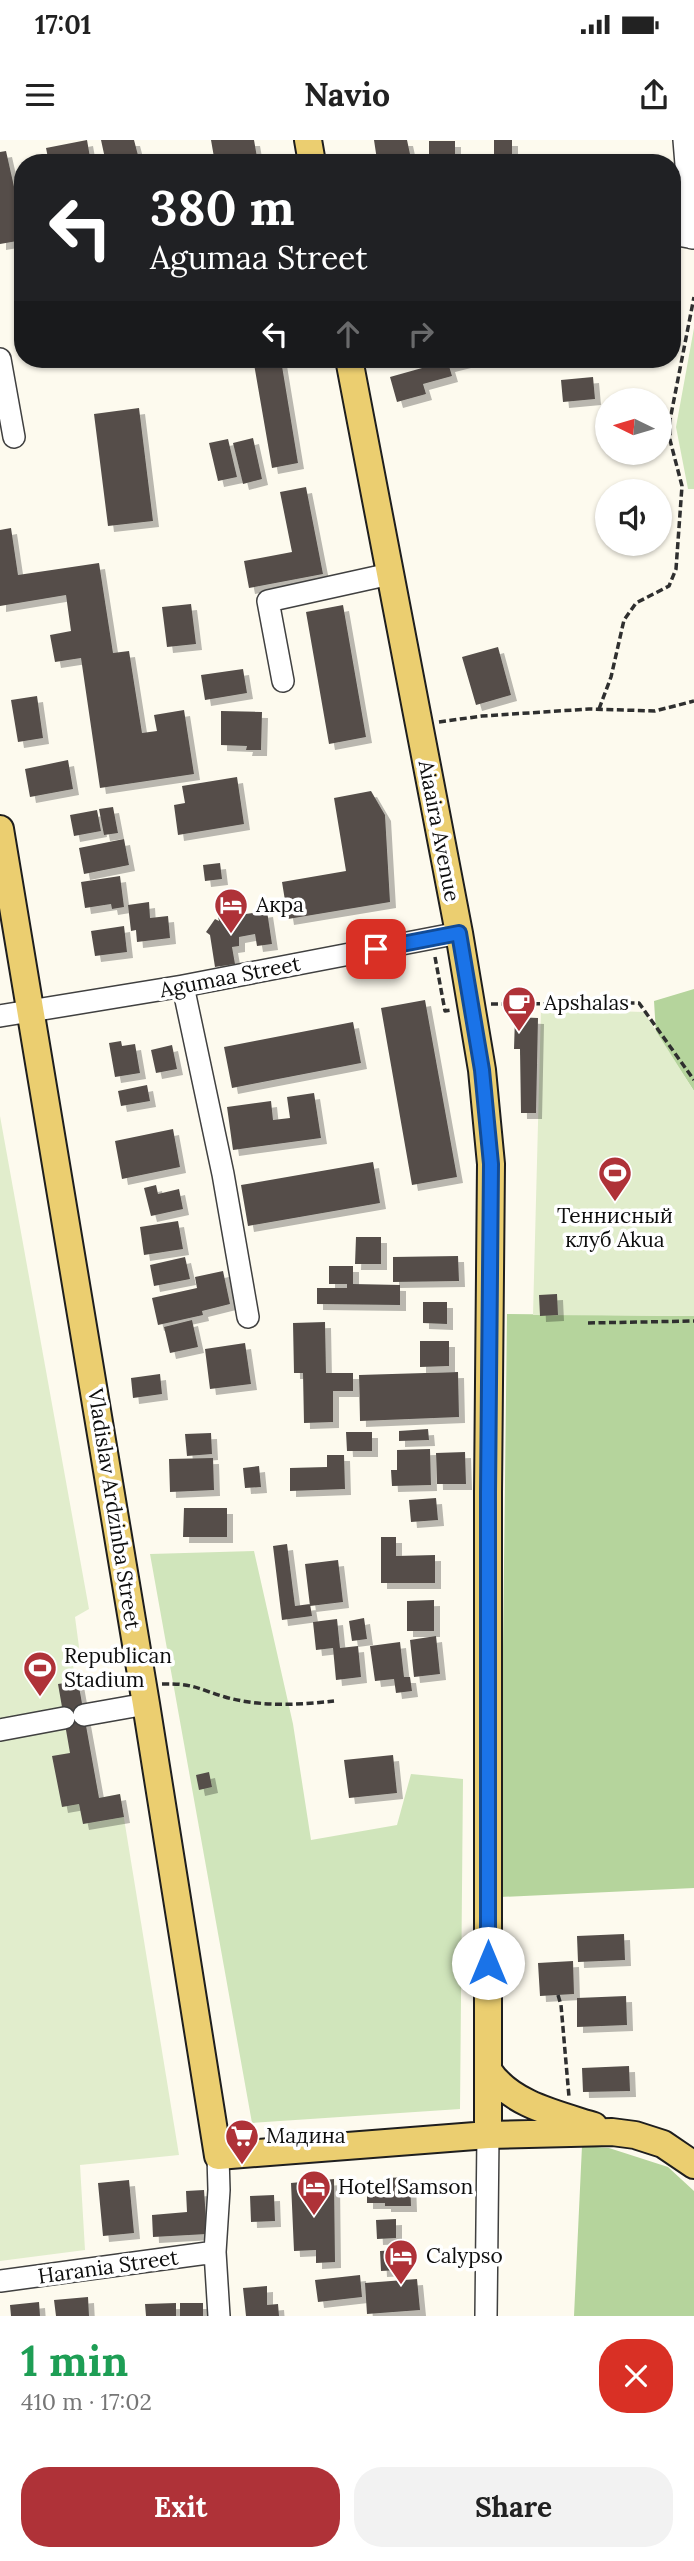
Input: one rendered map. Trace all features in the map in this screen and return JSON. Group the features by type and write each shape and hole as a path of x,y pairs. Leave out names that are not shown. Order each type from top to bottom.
{"main road":[{"name":"Aiaaira Avenue","path":"351,368 459,933 482,1070 491,1164 488,2135"},
{"name":"Vladislav Ardzinba Street","path":"0,830 32,1011 218,2156"},
{"path":"488,2070 505,2091 520,2099 612,2132"},
{"path":"218,2156 488,2135 612,2132 635,2135 663,2144 694,2165"}],"street":[{"path":"684,140 686,237"},
{"path":"0,359 14,437"},
{"path":"283,681 268,601 390,574"},
{"name":"Agumaa Street","path":"0,1016 183,986 459,933"},
{"path":"183,986 223,1174 248,1318"},
{"path":"0,1730 74,1717 144,1695"},
{"name":"Aiaaira Avenue","path":"486,2316 488,2135"},
{"name":"Vladislav Ardzinba Street","path":"218,2156 215,2252 219,2316"},
{"name":"Harania Street","path":"0,2281 215,2252"}],"path":[{"path":"681,363 694,297"},
{"path":"599,709 611,677 624,620 636,603 669,586 676,569 682,486 670,440 670,419 680,368"},
{"path":"419,725 482,716 599,709 655,711 694,701"},
{"path":"431,938 446,1012 490,1004 639,1003 694,1080"},
{"path":"588,1323 694,1321"},
{"path":"144,1695 187,1683 226,1697 300,1705 334,1701"},
{"path":"558,1995 572,2119"}],"green space":[{"path":"694,328 694,489 688,489 676,427"},
{"path":"694,989 694,1091 656,1033 654,1001"},
{"name":"Теннисный клуб Akua","path":"541,1009 644,1012 694,1091 694,1316 533,1315"},
{"name":"Republican Stadium","path":"0,1116 89,1609 75,1617 79,1647 72,1660 99,1798 120,1794 179,2155 80,2165 85,2250 0,2261"},
{"path":"507,1314 694,1316 694,1888 500,1897"},
{"path":"254,1551 293,1724 311,1840 397,1825 411,1774 463,1779 460,2109 252,2123 150,1554"},
{"path":"582,2146 609,2148 668,2167 694,2191 694,2316 574,2316"}],"building":[{"path":"87,140 89,154 47,154 46,148"},
{"path":"101,140 134,140 138,154 104,154"},
{"path":"211,140 254,140 256,154 213,154"},
{"path":"374,140 407,140 410,154 376,154"},
{"path":"494,140 512,140 512,154 494,154"},
{"path":"429,141 455,141 455,154 429,154"},
{"path":"6,151 14,187 14,242 0,244 0,152"},
{"path":"255,368 282,368 298,463 272,468"},
{"path":"422,368 450,368 452,376 423,384 426,394 397,402 390,377"},
{"path":"593,377 595,399 563,402 561,380"},
{"path":"139,408 153,521 108,526 94,414"},
{"path":"253,438 262,479 243,484 233,443"},
{"path":"228,439 237,477 218,481 209,443"},
{"path":"306,487 323,574 249,588 244,561 292,552 280,492"},
{"path":"11,528 18,575 99,563 113,653 129,651 142,733 157,731 154,715 184,710 194,774 100,788 81,658 55,662 50,635 71,631 66,595 0,606 0,530"},
{"path":"191,604 196,644 167,647 162,607"},
{"path":"343,605 366,737 329,744 306,612"},
{"path":"498,647 511,695 476,705 462,657"},
{"path":"243,669 247,693 205,700 201,675"},
{"path":"37,696 43,738 18,742 11,700"},
{"path":"221,711 262,712 261,750 246,750 247,746 221,745"},
{"path":"68,760 73,789 30,797 25,769"},
{"path":"237,777 244,824 178,835 174,805 185,803 182,786"},
{"path":"371,791 385,815 390,902 288,919 282,882 346,871 334,798"},
{"path":"113,807 118,833 104,835 99,809"},
{"path":"97,810 101,831 74,836 70,815"},
{"path":"124,839 129,865 84,874 79,848"},
{"path":"220,863 222,879 205,881 203,865"},
{"path":"120,876 124,907 112,909 111,904 85,908 81,882"},
{"path":"149,902 150,918 168,916 170,938 137,942 136,930 131,931 128,905"},
{"path":"237,904 239,915 267,911 272,944 257,946 255,934 239,937 239,946 232,947 235,964 215,967 210,935 206,932 215,919 219,921 216,908"},
{"path":"124,926 127,952 95,956 91,931"},
{"path":"425,1000 457,1177 412,1185 381,1008"},
{"path":"515,1017 538,1018 536,1113 521,1113 520,1049 514,1049"},
{"path":"353,1022 361,1063 232,1088 224,1047"},
{"path":"121,1041 122,1046 135,1044 140,1073 115,1077 109,1043"},
{"path":"172,1045 177,1069 156,1073 151,1050"},
{"path":"147,1085 150,1101 121,1106 118,1091"},
{"path":"314,1093 321,1138 233,1150 227,1107 271,1101 273,1120 290,1118 287,1097"},
{"path":"173,1129 180,1167 122,1179 115,1141"},
{"path":"373,1162 380,1203 248,1226 241,1185"},
{"path":"156,1185 158,1194 179,1189 183,1209 151,1216 144,1188"},
{"path":"178,1221 183,1249 144,1255 140,1227"},
{"path":"356,1237 381,1237 381,1264 355,1264"},
{"path":"458,1256 459,1281 393,1282 393,1257"},
{"path":"185,1257 190,1279 154,1286 150,1265"},
{"path":"329,1266 353,1266 353,1284 400,1285 400,1305 317,1304 317,1288 347,1288 347,1284 329,1284"},
{"path":"223,1271 230,1304 202,1311 203,1315 158,1325 152,1298 197,1288 195,1277"},
{"path":"557,1294 558,1315 540,1316 539,1295"},
{"path":"423,1302 447,1302 447,1324 423,1323"},
{"path":"192,1320 198,1347 170,1353 164,1327"},
{"path":"325,1322 326,1373 353,1373 353,1391 333,1391 333,1422 304,1423 303,1373 294,1373 293,1323"},
{"path":"420,1341 449,1341 449,1366 420,1367"},
{"path":"245,1343 251,1384 210,1389 205,1349"},
{"path":"458,1372 459,1417 360,1421 359,1375"},
{"path":"160,1374 162,1394 133,1398 131,1378"},
{"path":"428,1429 429,1440 399,1441 399,1431"},
{"path":"346,1432 372,1432 372,1451 347,1451"},
{"path":"211,1433 212,1454 187,1456 185,1434"},
{"path":"430,1449 431,1485 392,1486 391,1470 397,1470 397,1450"},
{"path":"465,1452 466,1484 437,1484 436,1453"},
{"path":"327,1455 344,1455 345,1489 290,1491 290,1468 327,1467"},
{"path":"213,1458 214,1490 170,1492 169,1459"},
{"path":"259,1466 261,1487 245,1488 243,1468"},
{"path":"436,1498 438,1520 411,1522 409,1500"},
{"path":"184,1508 227,1508 227,1537 183,1537"},
{"path":"381,1537 396,1537 396,1556 435,1555 435,1583 381,1583"},
{"path":"287,1544 295,1606 310,1604 312,1616 282,1620 273,1546"},
{"path":"338,1560 343,1602 310,1606 305,1564"},
{"path":"434,1600 434,1631 407,1631 407,1601"},
{"path":"364,1618 367,1639 352,1641 349,1621"},
{"path":"337,1619 340,1648 358,1646 361,1677 336,1680 333,1648 316,1650 313,1622"},
{"path":"436,1636 440,1674 414,1677 410,1640"},
{"path":"400,1642 404,1677 410,1677 412,1691 396,1693 394,1679 375,1681 370,1646"},
{"path":"78,1681 99,1798 120,1794 124,1817 83,1824 79,1804 62,1807 52,1756 70,1753 58,1684"},
{"path":"393,1755 397,1793 349,1798 344,1760"},
{"path":"209,1772 212,1787 199,1790 196,1775"},
{"path":"624,1934 625,1960 578,1962 577,1936"},
{"path":"573,1961 574,1994 540,1996 538,1963"},
{"path":"626,1996 627,2025 577,2027 577,1998"},
{"path":"629,2066 630,2091 583,2092 582,2068"},
{"path":"410,2177 411,2206 367,2203 367,2183 384,2183 385,2178"},
{"name":"Hotel Samson","path":"334,2179 335,2262 316,2263 316,2250 294,2251 291,2183"},
{"path":"129,2180 134,2233 103,2236 98,2183"},
{"path":"204,2190 207,2234 153,2237 152,2215 187,2212 186,2191"},
{"path":"274,2195 275,2221 251,2222 250,2196"},
{"path":"396,2219 396,2238 377,2239 376,2220"},
{"path":"399,2250 400,2270 381,2271 380,2251"},
{"path":"360,2275 362,2297 318,2302 315,2280"},
{"path":"417,2279 420,2310 367,2314 365,2283"},
{"path":"267,2286 267,2305 278,2304 279,2316 246,2316 243,2288"},
{"path":"88,2297 89,2316 56,2316 54,2300"},
{"path":"39,2302 40,2316 11,2316 10,2305"},
{"path":"176,2303 176,2316 146,2316 145,2304"},
{"path":"180,2303 203,2303 203,2316 180,2316"}],"place":[{"name":"Акра","path":"231,935"},
{"name":"Apshalas","path":"519,1033"},
{"name":"Теннисный клуб Akua","path":"615,1203"},
{"name":"Republican Stadium","path":"40,1698"},
{"name":"Мадина","path":"242,2166"},
{"name":"Hotel Samson","path":"314,2217"},
{"name":"Calypso","path":"401,2286"}],"route":[{"path":"376,949 459,933 482,1070 491,1164 488,1963"}]}
